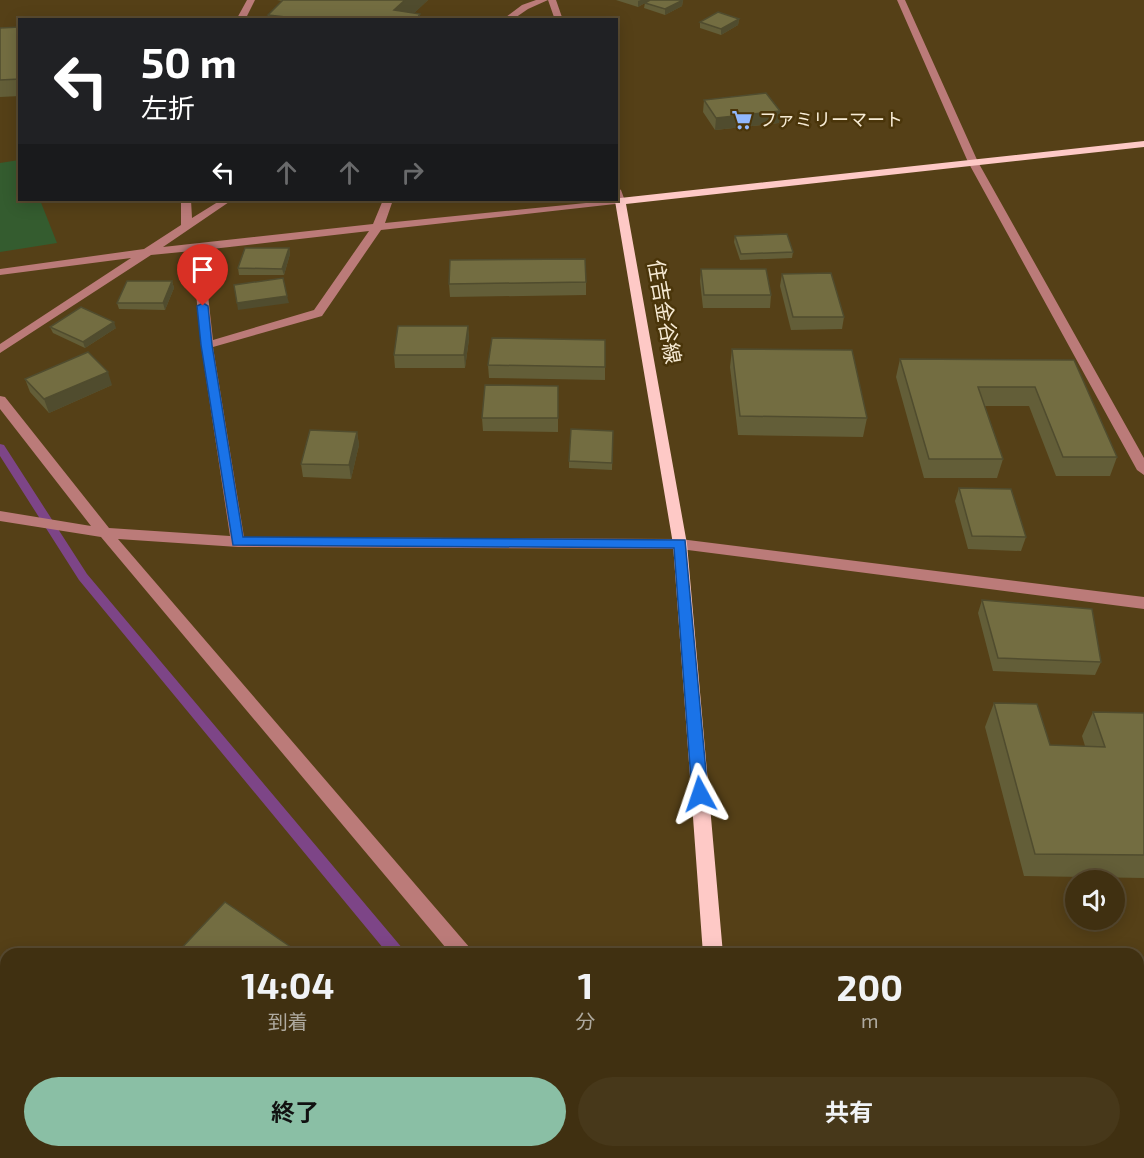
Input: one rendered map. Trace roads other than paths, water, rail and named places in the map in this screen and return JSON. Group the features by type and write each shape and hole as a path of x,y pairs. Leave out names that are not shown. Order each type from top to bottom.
{"main road":[{"path":"618,196 1144,144"},
{"name":"住吉金谷線","path":"618,196 680,544 713,948"}],"street":[{"path":"241,18 251,0"},
{"path":"509,18 525,7 544,0"},
{"path":"552,0 558,18"},
{"path":"901,0 973,162 1144,470"},
{"path":"186,201 187,226"},
{"path":"0,349 225,201"},
{"path":"207,345 318,314 378,227 388,201"},
{"path":"0,272 148,252 378,227 579,201"},
{"path":"197,247 207,345 238,542"},
{"path":"0,400 105,532 458,948"},
{"path":"0,516 105,532 238,542 680,544 1144,603"}],"waterway":[{"path":"0,447 83,577 393,948"}],"place":[{"name":"ファミリーマート","path":"742,120"}]}
